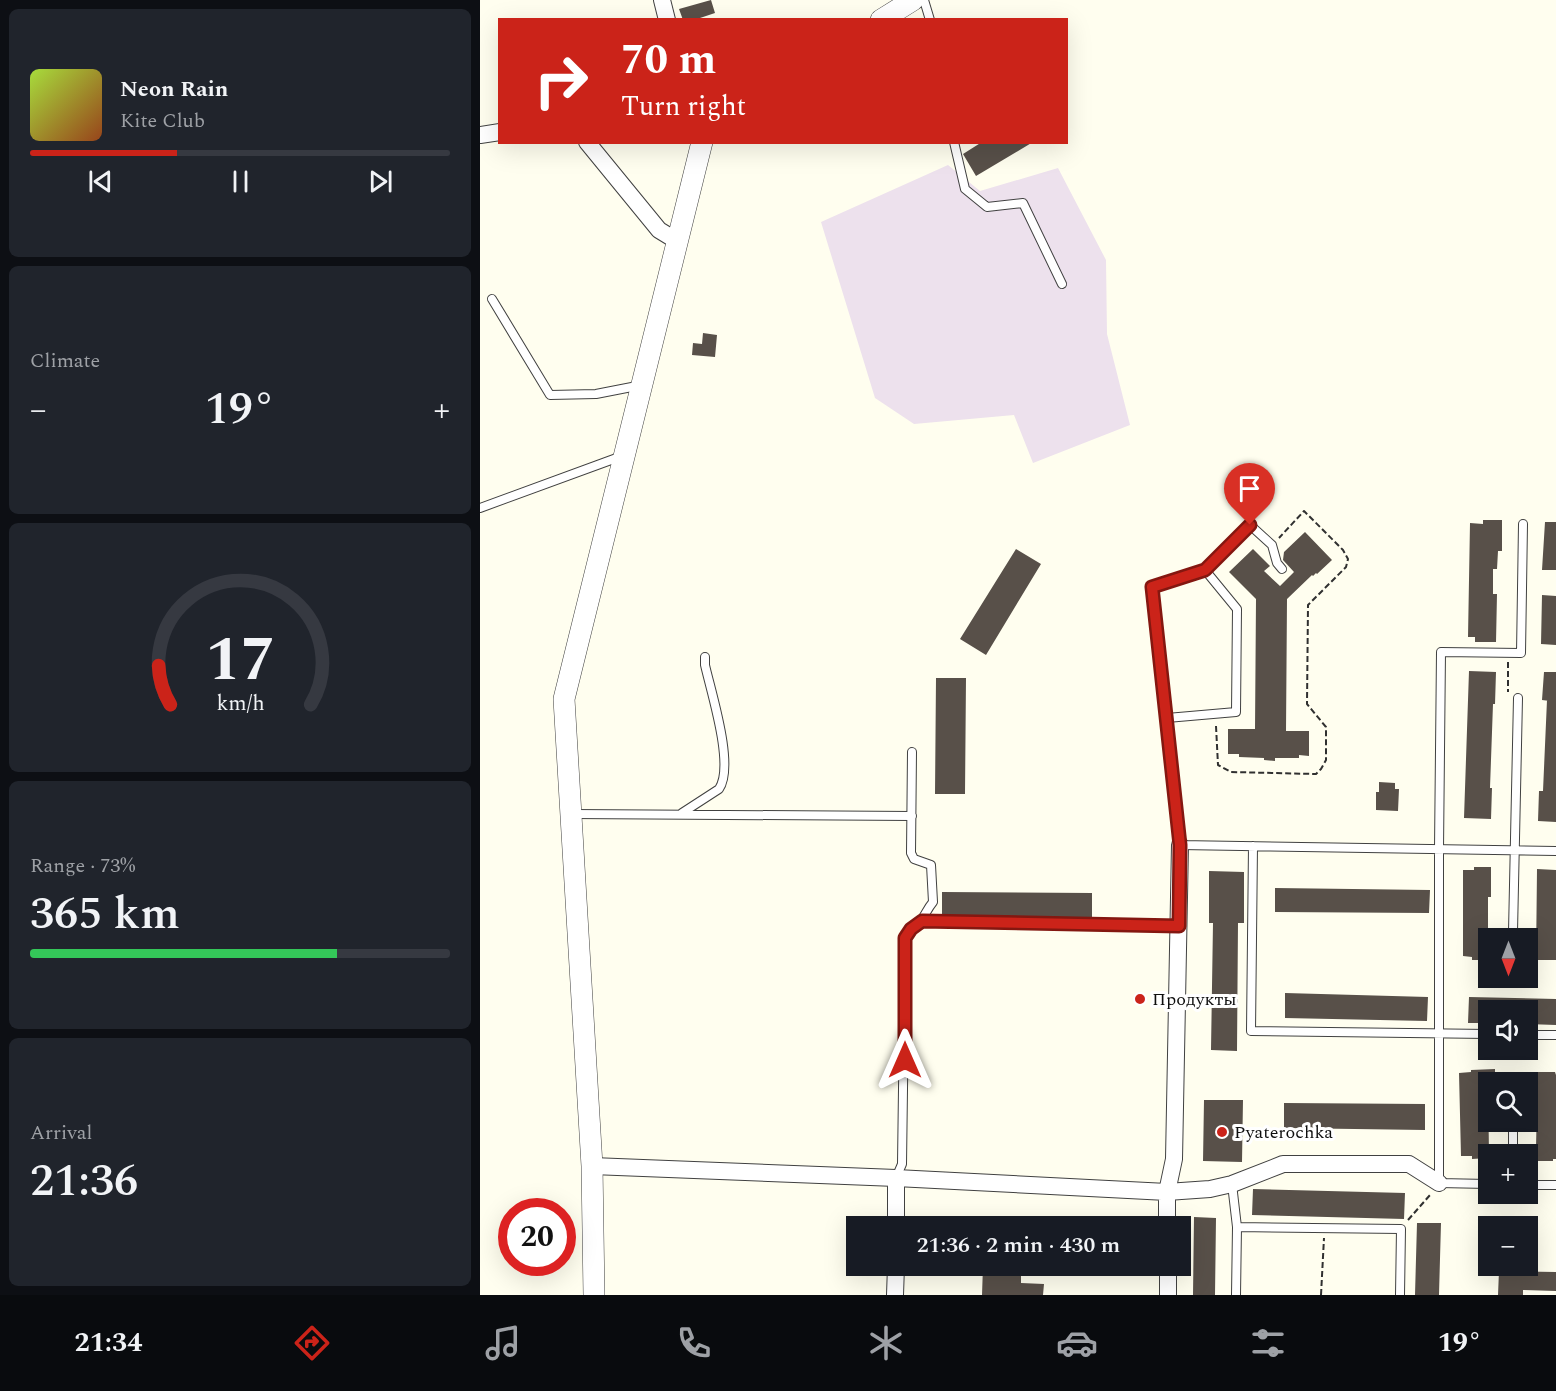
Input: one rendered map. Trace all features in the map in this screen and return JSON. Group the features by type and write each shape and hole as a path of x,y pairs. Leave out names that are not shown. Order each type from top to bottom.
{"street":[{"path":"662,0 667,18"},
{"path":"884,18 913,0"},
{"path":"480,135 498,132"},
{"path":"589,144 659,230 677,241"},
{"path":"594,1295 592,1166 564,699 701,144"},
{"path":"1167,1216 1167,1192 1174,1159 1180,845"},
{"path":"592,1166 1167,1192 1210,1189 1232,1184 1283,1164 1409,1164 1439,1183"},
{"path":"896,1178 896,1216"},
{"path":"895,1295 896,1276"},
{"path":"1168,1276 1168,1295"}],"lane":[{"path":"924,0 929,18"},
{"path":"954,144 965,189 987,207 1023,203 1062,284"},
{"path":"492,299 550,395 596,394 642,385"},
{"path":"480,508 625,455"},
{"path":"1478,1184 1439,1183 1439,849 1442,652 1521,653 1524,524"},
{"path":"1282,569 1272,545 1250,525 1205,570 1152,587 1180,845 1556,851"},
{"path":"1167,717 1236,712 1237,609 1205,570"},
{"path":"678,814 719,789 724,783 726,770 719,723 705,657"},
{"path":"1513,928 1518,698"},
{"path":"896,1178 902,1164 905,938 911,929 922,921 926,910 933,902 931,865 914,859 911,853 912,752"},
{"path":"571,814 912,816"},
{"path":"1254,846 1251,1030 1478,1034"},
{"path":"922,921 1179,926"},
{"path":"1538,1035 1556,1035"},
{"path":"1232,1184 1236,1227 1236,1295"},
{"path":"1538,1185 1556,1185"},
{"path":"1236,1227 1401,1229 1400,1295"}],"path":[{"path":"1215,714 1218,765 1231,772 1316,774 1326,760 1326,727 1307,704 1308,605 1346,567 1348,559 1343,550 1304,511 1272,545"},
{"path":"1508,653 1508,694 1518,698"},
{"path":"1401,1229 1439,1183"},
{"path":"1321,1295 1324,1228"}],"shaded area":[{"path":"948,165 980,191 1058,168 1106,260 1107,334 1130,425 1033,463 1014,415 914,424 875,398 821,222"}],"building":[{"path":"711,0 715,13 700,18 682,18 679,9"},
{"path":"979,144 1030,144 976,176 963,154"},
{"path":"703,333 717,335 715,357 692,355 693,343 702,344"},
{"path":"1483,520 1502,520 1502,551 1498,551 1497,569 1493,569 1493,594 1497,594 1496,642 1475,642 1475,637 1468,637 1470,523 1483,524"},
{"path":"1545,522 1556,522 1556,570 1542,570"},
{"path":"1305,532 1332,560 1287,599 1286,731 1309,731 1309,756 1275,758 1275,761 1228,754 1228,729 1255,729 1256,599 1229,572 1253,549 1270,566 1264,571 1280,586 1294,572 1283,560 1284,552"},
{"path":"1016,549 1041,564 986,655 960,639"},
{"path":"1542,595 1556,596 1556,645 1541,644"},
{"path":"1469,671 1496,672 1490,788 1492,788 1491,819 1464,818"},
{"path":"1544,672 1556,672 1556,822 1538,821 1539,791 1543,791 1547,701 1542,700"},
{"path":"936,678 966,678 965,794 935,794"},
{"path":"1379,782 1395,783 1395,789 1399,789 1398,811 1376,810 1376,792 1379,792"},
{"path":"1474,867 1491,867 1488,928 1478,928 1478,960 1463,956 1463,870 1474,870"},
{"path":"1537,869 1556,870 1556,960 1538,960"},
{"path":"1209,871 1244,872 1244,923 1238,923 1237,1051 1211,1050 1213,923 1209,923"},
{"path":"1275,888 1430,890 1429,913 1275,912"},
{"path":"942,892 1092,893 1092,918 942,915"},
{"path":"1285,993 1428,997 1427,1021 1285,1018"},
{"path":"1469,997 1556,999 1556,1025 1538,1024 1538,1000 1478,1000 1478,1023 1468,1023"},
{"path":"1495,1069 1495,1072 1478,1072 1478,1132 1489,1132 1489,1144 1478,1144 1478,1159 1472,1159 1472,1156 1461,1156 1459,1073 1471,1072 1471,1070"},
{"path":"1538,1072 1555,1072 1556,1159 1538,1161 1538,1144 1536,1144"},
{"path":"1204,1100 1243,1100 1242,1162 1203,1161"},
{"path":"1284,1103 1425,1104 1425,1130 1284,1128"},
{"path":"1253,1189 1405,1193 1404,1219 1252,1215"},
{"path":"1194,1217 1216,1218 1215,1295 1193,1295"},
{"path":"1417,1223 1441,1223 1439,1295 1415,1295"},
{"path":"1538,1272 1556,1272 1556,1291 1523,1290 1523,1295 1498,1295 1499,1276 1538,1276"},
{"path":"983,1276 1021,1276 1021,1283 1044,1284 1043,1295 982,1295"}],"place":[{"name":"Продукты","path":"1140,999"},
{"name":"Pyaterochka","path":"1222,1132"}],"route":[{"path":"905,1060 905,938 911,929 922,921 1179,926 1180,845 1152,587 1205,570 1250,525"}]}
